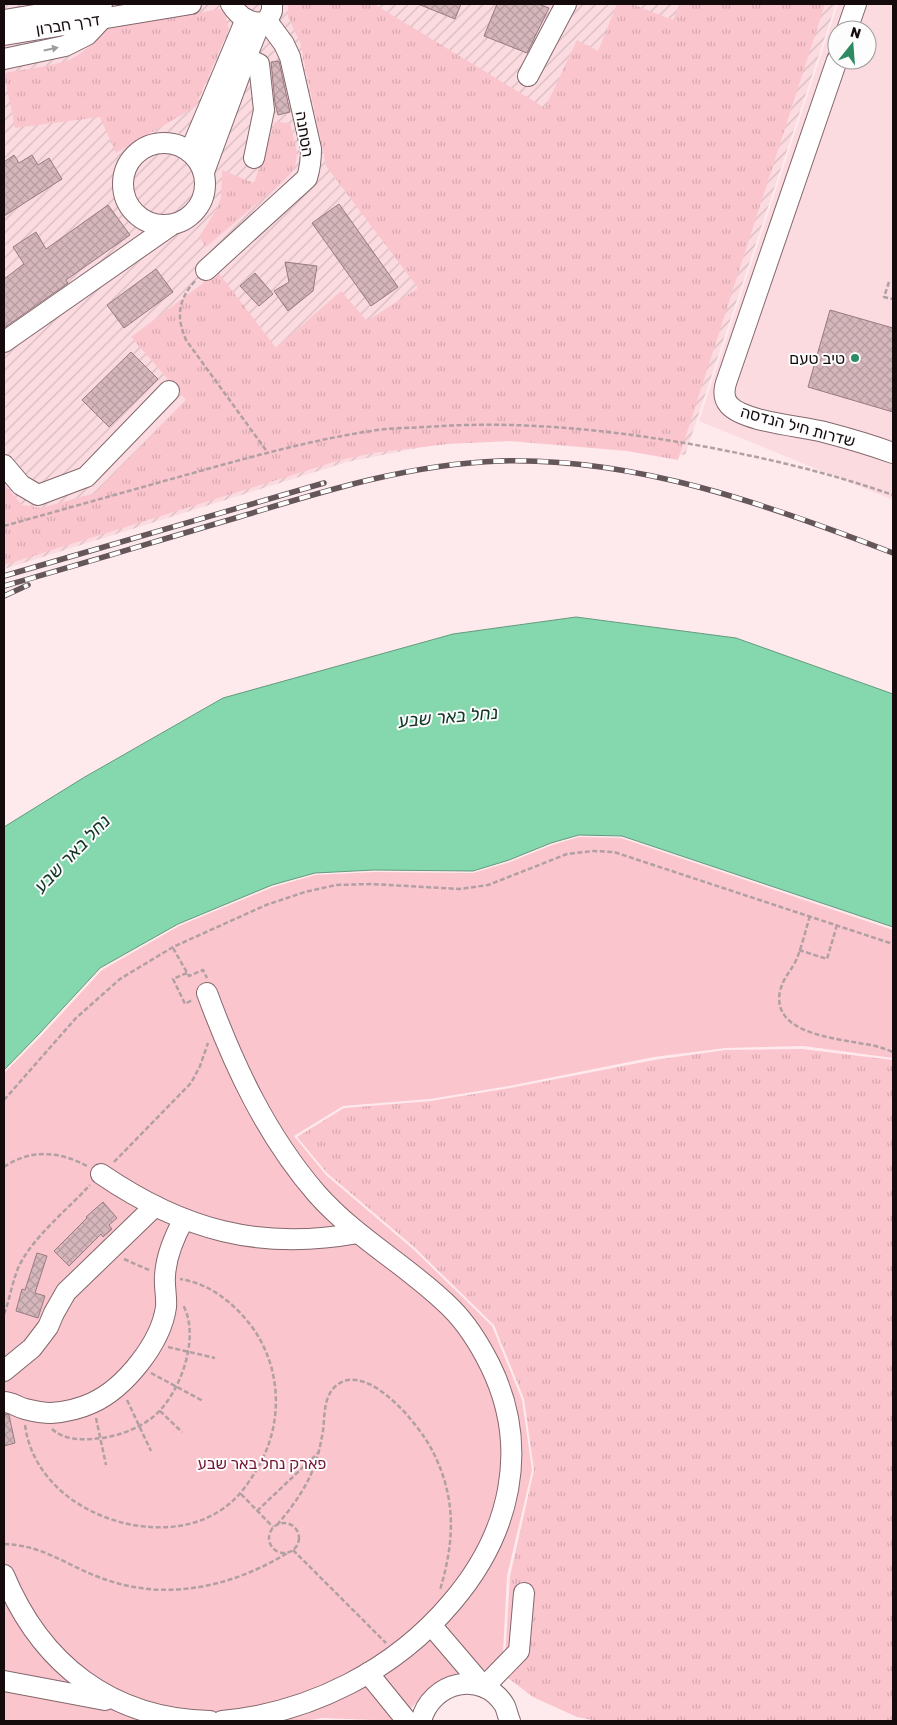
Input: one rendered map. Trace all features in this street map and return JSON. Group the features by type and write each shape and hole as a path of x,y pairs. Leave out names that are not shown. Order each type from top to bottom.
{"street":[{"path":"41,4 61,10"},
{"name":"דרך חברון","path":"4,20 61,10 102,11 191,4"},
{"name":"הטחנה","path":"206,270 307,178 311,161 290,57 284,44 261,17 236,12 231,4"},
{"path":"528,76 565,4"},
{"path":"850,20 856,4"},
{"path":"4,59 65,46 88,35 102,11"},
{"name":"דרך חברון","path":"4,35 102,11"},
{"path":"204,172 261,17"},
{"path":"190,152 261,17"},
{"path":"246,58 259,64 264,110 254,158"},
{"name":"שדרות חיל הנדסה","path":"834,70 727,380 724,396 726,402 736,410 762,419 822,432 893,454"},
{"path":"4,342 170,226 188,219 198,209 204,194 204,172 197,159 190,152 177,145 162,142 147,146 128,162 123,173 122,187 124,199 136,216 149,224 170,226"},
{"path":"4,465 21,486 38,495 86,477 169,391"},
{"path":"207,993 239,1071 265,1122 298,1172 319,1196 370,1244 415,1275 452,1310 481,1346 500,1385 510,1425 512,1466 506,1506 491,1546 468,1584 431,1626 398,1654 335,1691 305,1704 276,1713 247,1719 222,1721"},
{"path":"101,1174 155,1206 184,1219 233,1234 259,1239 314,1240 358,1233"},
{"path":"4,1371 32,1348 48,1327 66,1292 155,1206"},
{"path":"4,1402 10,1402 24,1409 48,1413 72,1411 93,1403 120,1384 137,1366 152,1344 162,1321 166,1306 165,1277 170,1248 184,1219"},
{"path":"4,1575 24,1616 37,1636 53,1654 80,1677 119,1702 146,1716 210,1721"},
{"path":"484,1687 519,1651 524,1593"},
{"path":"431,1626 484,1687 496,1695 511,1716"},
{"path":"368,1673 407,1721"},
{"path":"4,1681 119,1702"},
{"path":"421,1721 431,1699 442,1690 456,1684 484,1687"}],"path":[{"path":"206,270 187,290 179,316 181,329 186,340 268,453"},
{"path":"889,282 884,296 893,299"},
{"path":"4,526 311,442 373,431 468,424 543,426 634,436 804,467 893,495"},
{"path":"4,1100 76,1018 120,979 173,947 266,905 304,892 336,885 371,884 460,889 488,885 566,854 592,851 614,852 893,944"},
{"path":"810,916 795,963 787,972 780,993 780,1005 786,1016 795,1026 824,1038 864,1044 893,1052"},
{"path":"799,950 827,959 837,925"},
{"path":"173,947 188,976"},
{"path":"4,1167 23,1156 46,1153 69,1158 101,1174"},
{"path":"24,1409 27,1439 39,1465 56,1487 79,1505 105,1518 133,1526 162,1528 191,1523 218,1512 241,1494 261,1464 273,1434 277,1404 274,1376 265,1349 252,1326 234,1306 213,1290 190,1281 165,1277 107,1252"},
{"path":"152,1344 215,1358"},
{"path":"137,1366 203,1401"},
{"path":"289,1552 280,1552 272,1547 269,1536 273,1527 301,1493 312,1473 319,1452 328,1397 337,1385 344,1381 362,1381 374,1386 387,1395 413,1421 434,1456 443,1477 450,1506 451,1535 448,1563 436,1598"},
{"path":"120,1384 151,1450"},
{"path":"93,1403 106,1466"},
{"path":"160,1411 182,1432"},
{"path":"258,1511 319,1452"},
{"path":"241,1494 273,1527"},
{"path":"4,1544 18,1544 34,1548 98,1577 125,1585 150,1590 197,1589 237,1578 263,1567 293,1550 299,1540 296,1529 288,1523 277,1524"},
{"path":"293,1550 398,1654"}],"shaded area":[{"path":"4,4 836,4 831,20 827,20 827,31 685,455 549,437 459,440 347,462 4,569"},
{"path":"838,4 893,4 893,500 699,421 827,37 827,70 877,70 877,20 833,20"}],"green space":[{"path":"288,4 374,4 545,108 577,40 598,51 617,4 632,4 673,20 679,4 825,4 678,460 627,451 510,441 448,444 372,453 337,461 4,565 4,484 22,505 41,508 95,493 186,400 131,337 218,272 276,348 341,291 367,321 418,288 326,166 300,42 288,17"},
{"path":"220,9 225,14 229,29 195,107 116,153 100,117 15,128 4,73 69,60 85,50 108,29"},
{"path":"275,122 290,123 297,152 295,168 282,182 206,247 199,237 215,212 221,198 222,170 254,183"},
{"name":"פארק נחל באר שבע","path":"579,837 621,838 893,930 893,1058 803,1046 726,1048 654,1057 509,1086 430,1099 343,1106 294,1136 326,1175 413,1249 492,1326 522,1400 532,1470 507,1576 502,1672 475,1669 460,1672 449,1677 423,1696 400,1721 322,1718 304,1721 4,1721 4,1073 102,970 179,926 273,887 315,875 374,872 473,873"},
{"path":"802,1049 893,1060 893,1721 597,1721 577,1717 533,1697 504,1675 510,1576 534,1470 524,1399 494,1325 414,1247 327,1173 297,1137 344,1108 431,1101 654,1060 726,1050"}],"water":[{"name":"נחל באר שבע","path":"576,617 736,638 893,694 893,927 622,836 579,835 473,871 374,870 315,873 272,885 178,924 100,968 4,1070 4,827 83,778 223,698 453,634"}],"building":[{"path":"418,4 461,4 455,19"},
{"path":"497,4 538,4 549,8 527,53 484,36"},
{"path":"279,61 290,112 278,115 271,62"},
{"path":"14,155 19,163 32,155 38,165 49,158 62,179 4,216 4,162"},
{"path":"339,204 398,287 371,306 312,223"},
{"path":"108,205 130,235 66,280 68,283 4,328 4,279 24,264 13,247 36,232 46,249"},
{"path":"285,262 317,266 313,291 288,311 274,291 289,282"},
{"path":"156,269 173,292 124,328 107,305"},
{"path":"255,273 273,294 259,306 240,286"},
{"name":"טיב טעם","path":"830,310 893,328 893,412 808,387"},
{"path":"131,352 158,379 109,427 82,400"},
{"path":"103,1202 117,1218 109,1225 112,1229 103,1237 101,1234 69,1266 54,1251"},
{"path":"37,1253 47,1256 35,1293 45,1296 38,1318 16,1311 22,1289 25,1290"},
{"path":"4,1414 9,1415 15,1443 4,1446"}],"railway":[{"path":"4,586 368,480 433,467 500,461 551,462 601,467 651,476 750,502 893,553"},
{"path":"4,576 324,483"},
{"path":"4,596 28,585"}],"place":[{"name":"טיב טעם","path":"855,358"}]}
